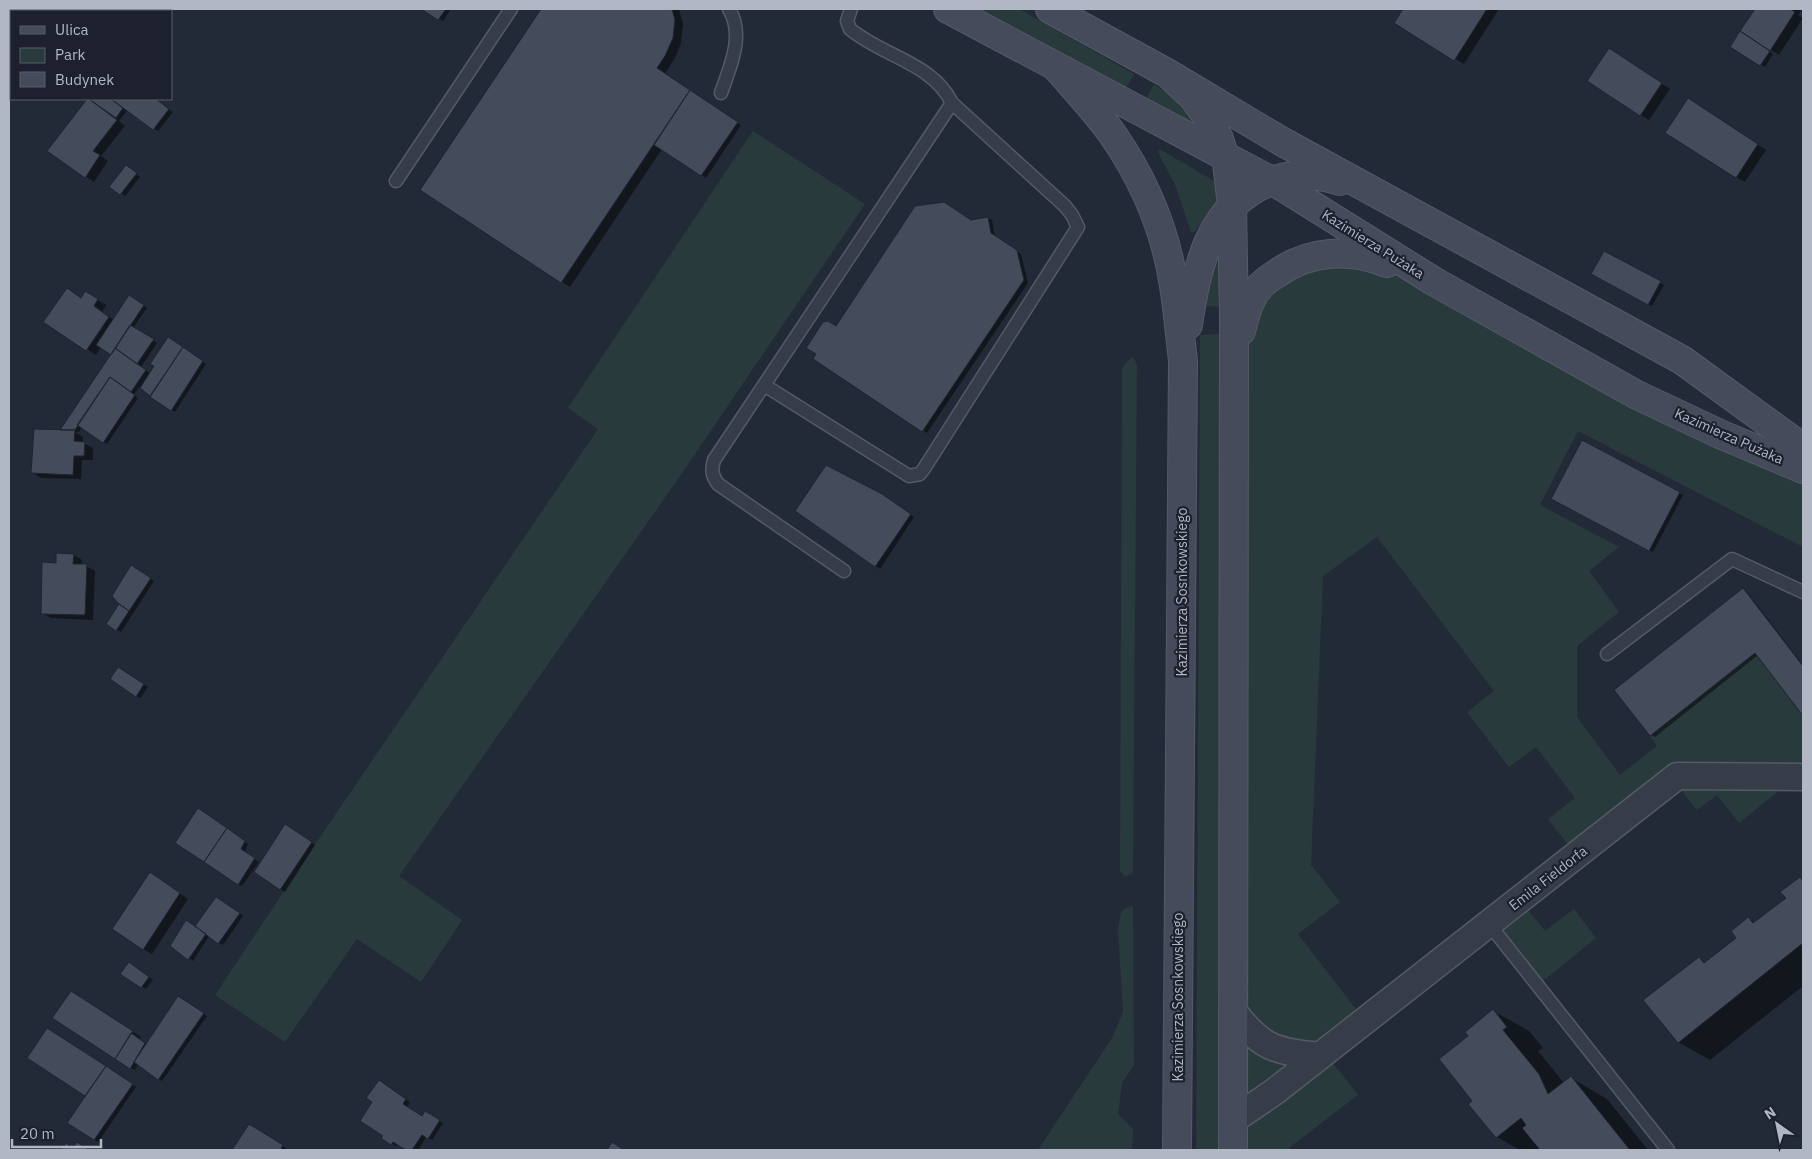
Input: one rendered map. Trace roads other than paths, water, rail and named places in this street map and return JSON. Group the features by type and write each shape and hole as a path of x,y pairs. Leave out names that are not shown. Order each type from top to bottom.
{"street":[{"name":"Kazimierza Pużaka","path":"948,9 1271,181 1435,282 1637,395 1722,435 1803,469"},
{"name":"Kazimierza Pużaka","path":"1050,9 1166,73 1243,120 1682,360 1803,448"},
{"name":"Kazimierza Sosnkowskiego","path":"1057,68 1113,134 1134,168 1149,199 1166,250 1174,285 1183,361 1177,1150"},
{"path":"1166,73 1193,97 1206,115 1219,139 1231,185 1234,370 1233,1150"},
{"path":"1183,361 1195,284 1202,258 1220,218 1232,205 1246,194 1271,181 1289,175 1314,175 1372,190"},
{"path":"1234,370 1244,318 1252,297 1263,282 1283,268 1304,258 1330,253 1354,253 1379,260 1435,282"},
{"name":"Emila Fieldorfa","path":"1233,1120 1274,1092 1677,776 1803,777"},
{"path":"1234,1012 1248,1031 1260,1042 1292,1053 1320,1056"}],"lane":[{"path":"396,181 511,9"},
{"path":"721,93 732,61 736,41 736,26 729,9"},
{"path":"764,385 909,476 920,474 1078,227 1065,206 952,103 947,92 930,75 850,29 848,20 851,9"},
{"path":"844,571 718,484 713,476 712,468 714,460 952,103"},
{"path":"1606,654 1732,559 1803,592"},
{"path":"1489,924 1668,1150"}]}
